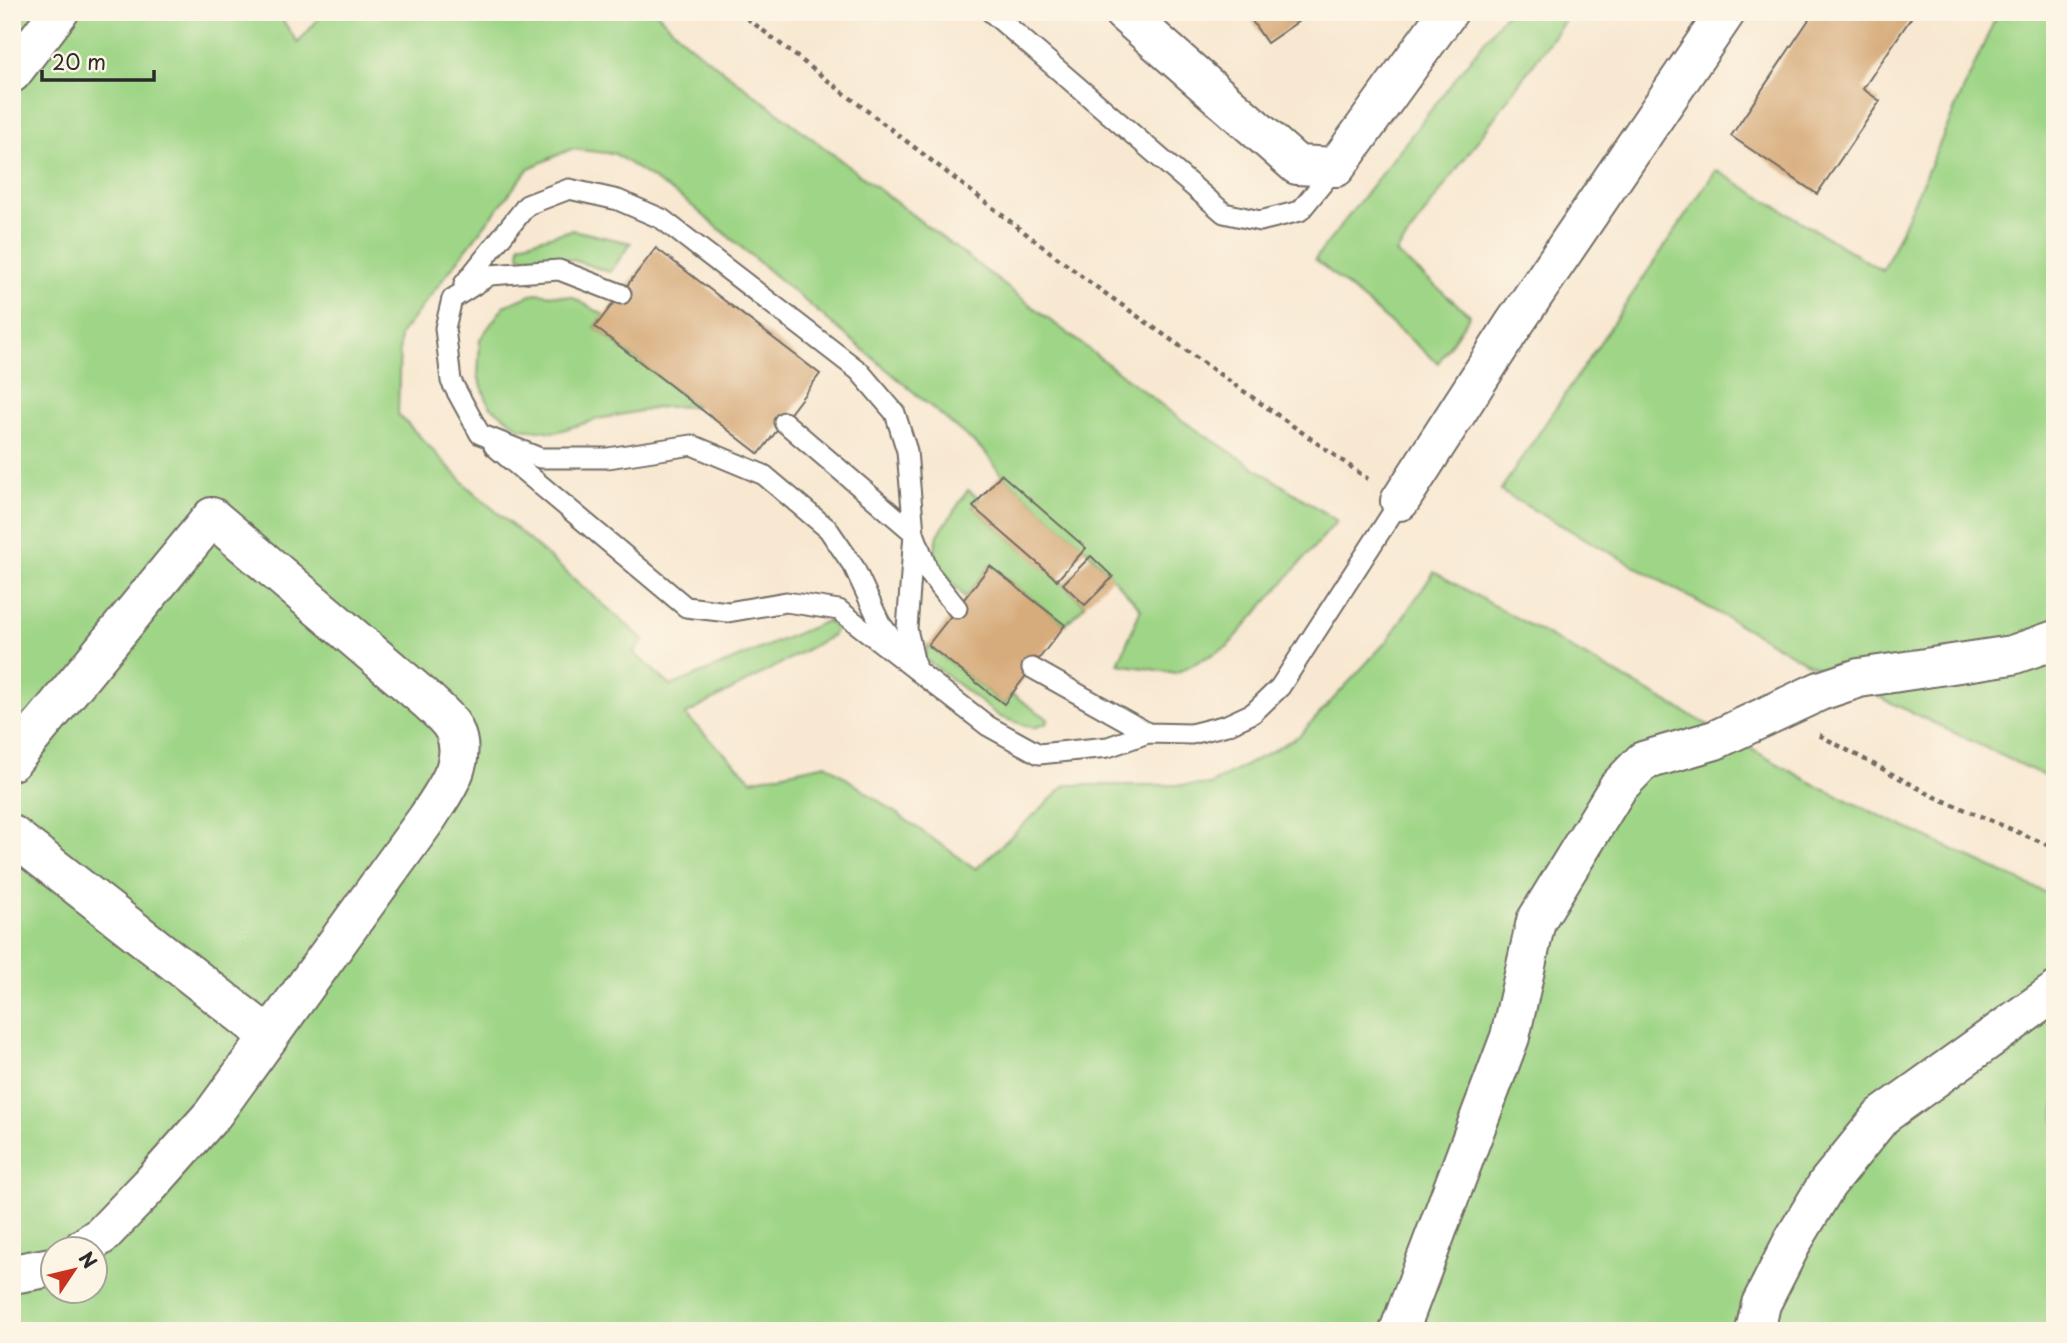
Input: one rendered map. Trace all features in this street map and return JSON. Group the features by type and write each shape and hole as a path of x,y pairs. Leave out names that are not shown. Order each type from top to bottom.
{"street":[{"path":"12,73 59,12"},
{"path":"1123,12 1297,165 1336,167 1448,12"},
{"path":"1400,501 1512,327 1726,12"},
{"path":"12,761 212,517 428,701 454,728 460,748 456,772 428,817 213,1114 103,1234"},
{"path":"1399,1331 1510,1037 1536,921 1618,787 1643,761 1715,740 1820,691 1859,678 2012,655 2055,640"},
{"path":"12,835 269,1036"},
{"path":"1755,1331 1761,1304 1794,1239 1828,1184 1882,1116 2055,992"},
{"path":"12,1274 38,1269"}],"lane":[{"path":"990,12 1224,213 1260,221 1300,211 1336,167"},
{"path":"917,671 907,629 914,533 907,451 895,413 859,371 662,219 618,200 569,189 527,205 452,299 445,328 451,381 480,434 686,607 727,612 786,602 839,610 917,671 988,726 1039,754 1108,747 1148,733 1191,734 1227,725 1252,713 1280,687 1400,501"},
{"path":"452,299 490,275 559,270 621,294"},
{"path":"784,422 914,533 929,573 957,608"},
{"path":"480,434 540,458 608,458 692,446 764,475 828,529 854,567 880,622 917,671"},
{"path":"1032,668 1148,733"}],"path":[{"path":"739,12 1085,279 1400,501"},
{"path":"1774,712 1933,796 2055,848"}],"green space":[{"path":"12,12 277,12 298,43 324,12 656,12 687,43 1180,419 1337,521 1227,647 1176,673 1118,664 1141,609 1085,548 1001,474 985,452 685,200 615,154 571,149 529,168 400,335 398,414 469,488 644,640 634,653 671,686 827,621 836,629 832,636 685,715 752,780 826,764 976,869 1066,785 1210,785 1299,736 1387,641 1434,572 1823,789 2055,897 2055,1331 12,1331"},
{"path":"1507,12 1571,12 1396,253 1470,315 1438,363 1315,259"},
{"path":"1998,12 2055,12 2055,781 1806,662 1500,491 1716,170 1883,271"},
{"path":"572,230 631,243 610,272 573,260 519,256 520,244"},
{"path":"536,293 572,297 604,315 595,327 697,406 662,407 598,419 556,432 520,428 489,405 478,376 480,339 504,306"},
{"path":"968,490 980,499 973,507 1085,605 1065,625 990,566 965,598 933,558 938,535"},
{"path":"928,645 1004,704 1012,694 1048,719 1047,723 1034,728 1000,717 924,658"}],"building":[{"path":"1246,12 1312,12 1267,43"},
{"path":"1814,12 1915,12 1863,89 1880,101 1817,194 1731,136"},
{"path":"656,248 820,374 759,454 595,327"},
{"path":"1001,474 1086,548 1057,580 973,507"},
{"path":"1091,556 1113,577 1085,605 1063,584"},
{"path":"990,566 1065,625 1004,704 928,645"}]}
